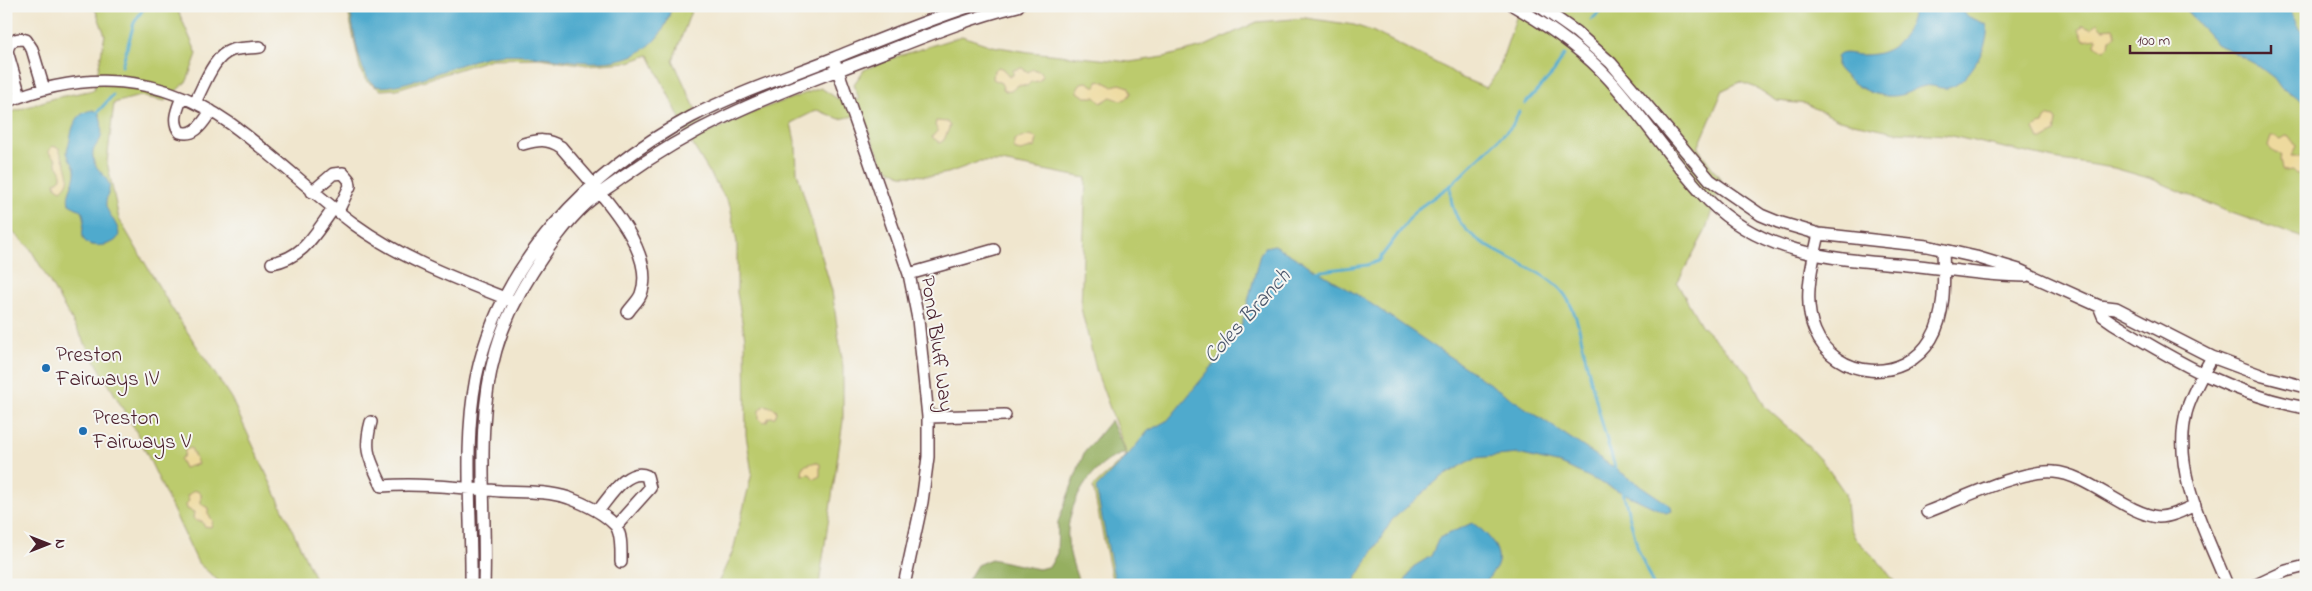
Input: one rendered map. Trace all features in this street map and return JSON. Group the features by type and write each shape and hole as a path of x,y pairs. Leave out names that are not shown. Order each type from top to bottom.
{"street":[{"path":"484,585 482,442 485,396 517,273 544,236 650,142 690,118 743,93 971,6"},
{"path":"596,190 669,145 754,102 944,29 1018,6"},
{"path":"1514,6 1561,37 1609,79 1681,169 1724,213 1768,241 1814,256 2029,276"},
{"path":"1539,6 1576,32 1611,63 1700,170 1746,206 1778,222 1819,234 1927,246 2007,266 2053,284 2099,306 2116,308 2212,357 2263,376 2306,387"},
{"path":"20,96 6,51 14,40 22,39 29,44 44,89"},
{"path":"196,102 216,64 223,56 232,50 260,47"},
{"name":"Pond Bluff Way","path":"834,58 909,274 918,319 928,417 925,480 904,585"},
{"path":"6,102 44,89 77,82 123,81 144,84 196,102 237,128 312,192 393,249 435,270 509,299"},
{"path":"182,97 175,120 176,127 180,132 190,133 198,129 211,111"},
{"path":"523,144 542,139 552,141 560,147 626,225 636,245 640,259 642,289 641,295 628,312"},
{"path":"272,263 285,260 301,251 336,210 350,186 347,176 343,173 333,174 312,192"},
{"path":"1819,234 1808,299 1815,331 1832,355 1856,368 1869,371 1886,371 1914,360 1932,339 1939,318 1943,250"},
{"path":"909,274 994,250"},
{"path":"471,585 470,425 476,378 483,350 509,299"},
{"path":"2099,306 2103,316 2113,323 2203,375 2257,396 2306,408"},
{"path":"2212,357 2187,410 2183,430 2182,457 2195,505 2227,585"},
{"path":"928,417 1005,416"},
{"path":"371,422 367,438 367,452 382,486 402,485 470,489 546,494 567,498 598,511 616,526 620,539 621,562"},
{"path":"1927,512 2022,476 2041,471 2060,472 2069,475 2147,514 2166,516 2195,505"},
{"path":"598,511 630,476 639,474 647,476 650,488 646,495 616,526"},
{"path":"2256,585 2286,571 2306,566"}],"green space":[{"path":"94,6 176,6 197,54 187,81 165,101 140,96 114,103 107,162 119,219 171,307 231,398 318,585 223,585 198,563 137,433 30,248 6,226 6,114 54,98 94,90 105,35"},
{"path":"347,6 693,6 673,60 707,134 761,109 821,88 838,99 859,100 854,84 864,70 889,59 962,36 992,46 1029,52 1130,62 1164,57 1203,47 1257,22 1306,18 1354,25 1372,31 1448,69 1460,77 1486,88 1498,71 1520,6 2306,6 2306,239 2226,211 2152,179 2114,168 2054,159 1947,135 1896,132 1839,120 1806,104 1777,101 1757,88 1740,82 1723,90 1698,148 1721,180 1706,230 1677,283 1701,325 1749,374 1765,407 1802,440 1826,466 1845,493 1848,522 1855,538 1881,564 1897,585 1113,585 1093,487 1127,455 1097,373 1081,308 1086,178 1002,162 978,162 948,173 932,176 901,175 884,166 863,114 840,119 817,110 791,123 796,146 797,172 832,291 843,367 843,421 819,585 717,585 733,551 752,473 746,435 745,338 737,293 737,243 730,206 694,147 649,55 629,62 587,65 539,58 491,59 397,89 381,90 366,81 360,68"},
{"path":"1111,420 1126,453 1114,457 1092,475 1076,499 1068,527 1072,563 1080,585 969,585 969,578 977,565 991,559 1039,569 1050,566 1057,553 1058,522 1084,453"}],"sand":[{"path":"2098,23 2103,29 2113,28 2116,36 2110,39 2109,46 2104,50 2095,45 2096,38 2084,40 2079,30 2083,25 2091,28"},
{"path":"999,67 1009,77 1013,75 1013,70 1022,68 1028,72 1033,69 1041,72 1043,76 1039,81 1031,82 1027,86 1018,85 1012,90 1006,91 1001,83 993,79 994,70"},
{"path":"1100,80 1112,86 1120,84 1129,87 1131,93 1124,99 1119,100 1111,97 1101,103 1095,97 1085,97 1078,92 1078,87 1081,83 1087,82 1095,87 1097,81"},
{"path":"2049,116 2055,117 2057,120 2055,133 2045,139 2039,139 2034,129 2038,125 2043,124"},
{"path":"936,121 947,122 950,126 944,140 940,143 932,137 938,130 935,126"},
{"path":"1031,135 1037,139 1035,147 1020,151 1014,149 1014,140"},
{"path":"2271,136 2281,139 2286,136 2290,137 2296,146 2291,156 2302,156 2305,159 2302,173 2296,174 2292,170 2282,170 2281,154 2275,153 2268,147"},
{"path":"52,146 59,148 68,170 68,180 61,190 56,187 55,183 61,178 61,170 56,165 56,159 49,153"},
{"path":"765,405 776,409 777,412 775,417 769,417 767,421 763,422 759,419 759,410"},
{"path":"191,448 198,464 184,468 180,459 184,456 185,450"},
{"path":"816,462 820,464 820,476 814,479 810,474 802,475 803,466"},
{"path":"194,490 201,493 201,504 208,508 208,514 213,521 211,527 204,526 202,521 196,521 193,518 194,512 187,509 186,504 189,501 187,496"}],"water":[{"path":"349,6 671,6 667,21 654,42 634,55 617,60 581,62 526,55 490,56 387,87 377,86 365,74"},
{"path":"1914,6 1957,6 1969,17 1986,24 1986,41 1978,60 1965,78 1958,84 1948,88 1925,86 1904,94 1885,96 1867,91 1843,74 1837,67 1837,57 1843,53 1874,54 1884,52 1892,47 1904,35 1912,17"},
{"path":"2182,6 2288,6 2299,29 2306,35 2306,102 2281,88 2274,78 2257,65 2216,43"},
{"path":"94,110 99,113 102,130 100,140 93,152 93,157 97,168 109,184 106,206 119,232 115,241 101,245 91,245 85,241 82,233 84,216 81,211 69,204 68,200 75,174 67,152 72,130 79,116"},
{"path":"1274,245 1361,297 1671,506 1672,511 1666,513 1561,464 1518,454 1475,458 1440,478 1392,520 1352,585 1125,585 1114,577 1096,488 1148,431 1168,420 1238,335 1260,254 1265,247"},
{"path":"1472,523 1493,542 1498,555 1496,568 1486,585 1403,585 1413,567 1431,556 1439,538"}],"waterway":[{"path":"122,66 134,23 145,6"},
{"name":"Coles Branch","path":"1591,20 1606,6"},
{"name":"Coles Branch","path":"1525,104 1554,72 1564,55"},
{"path":"95,115 113,95"},
{"name":"Coles Branch","path":"1314,272 1367,265 1378,261 1416,210 1451,185 1512,126 1519,112"},
{"path":"1451,186 1453,207 1461,223 1474,237 1546,277 1560,289 1571,304 1616,470"},
{"path":"1622,488 1638,549 1653,585"}],"place":[{"name":"Preston Fairways IV","path":"46,368"},
{"name":"Preston Fairways V","path":"83,431"}]}
